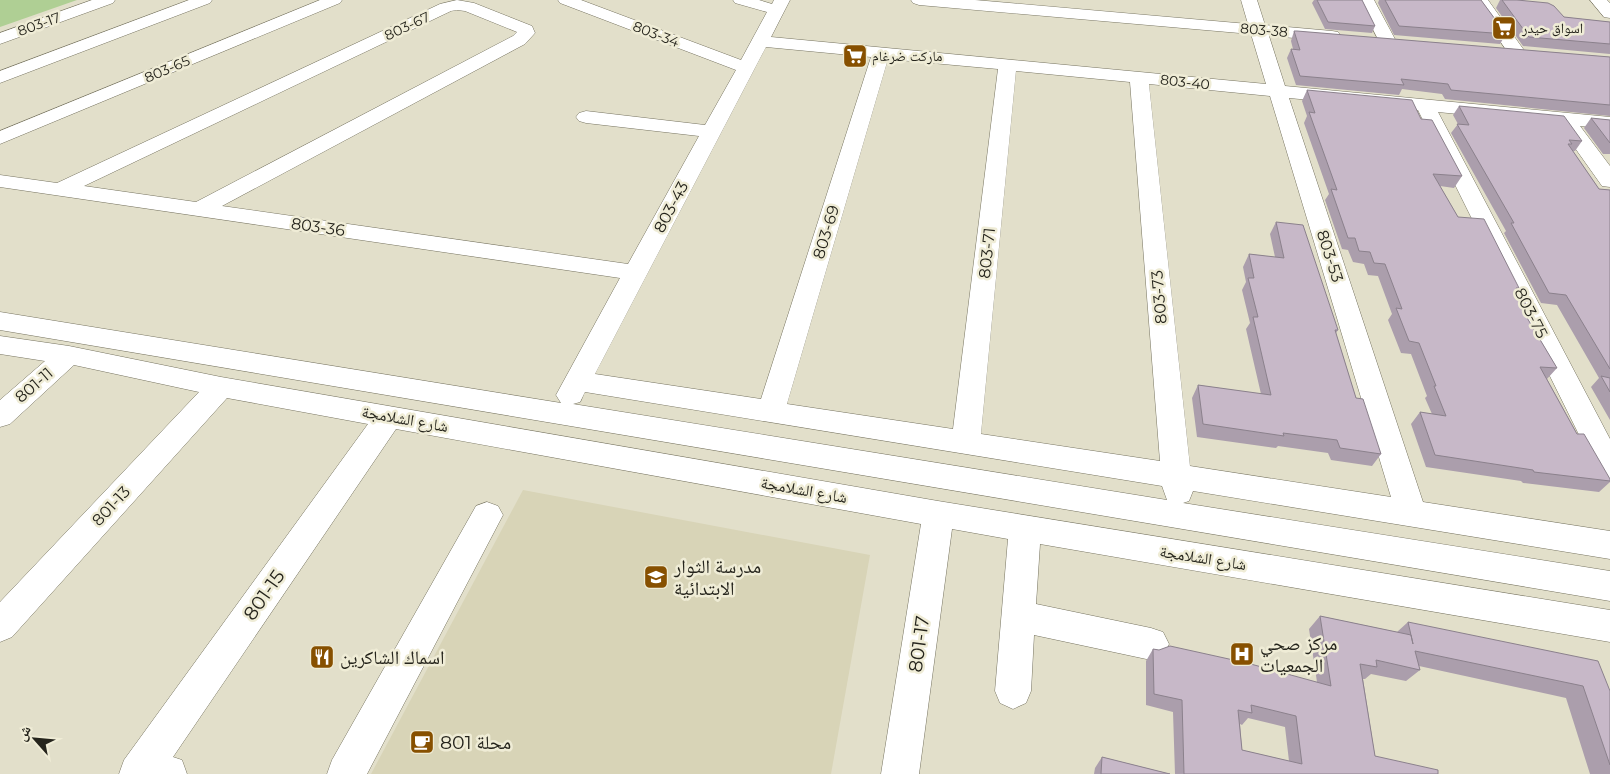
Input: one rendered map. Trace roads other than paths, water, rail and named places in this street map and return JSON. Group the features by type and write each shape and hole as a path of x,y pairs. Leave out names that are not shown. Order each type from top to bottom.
{"street":[{"name":"803-17","path":"0,38 107,0"},
{"path":"0,77 204,0"},
{"name":"803-65","path":"0,138 334,0"},
{"name":"803-34","path":"566,0 746,67"},
{"path":"741,0 780,5"},
{"name":"803-38","path":"919,0 1015,4 1128,18 1347,38"},
{"path":"1127,0 1128,18"},
{"name":"803-53","path":"1249,0 1410,513"},
{"path":"1366,0 1387,41"},
{"path":"1480,0 1517,52"},
{"path":"1598,0 1610,13"},
{"name":"803-67","path":"59,190 446,8 457,5 468,6 526,30 524,37 519,40 198,210"},
{"name":"803-43","path":"560,414 780,5"},
{"path":"1367,39 1406,43"},
{"name":"803-40","path":"761,41 1610,123"},
{"path":"1499,51 1536,54"},
{"name":"803-69","path":"770,411 882,52"},
{"name":"803-71","path":"966,442 1008,65"},
{"name":"803-73","path":"1139,77 1181,516"},
{"name":"803-75","path":"1425,105 1610,467"},
{"path":"586,117 712,132"},
{"path":"1564,118 1610,181"},
{"name":"803-36","path":"0,182 636,273"},
{"name":"شارع الشلامجة","path":"0,321 1610,586"},
{"name":"شارع الشلامجة","path":"0,345 69,355 221,387 938,514 1610,626"},
{"name":"801-11","path":"0,416 69,355"},
{"path":"578,381 1610,545"},
{"name":"801-13","path":"0,626 221,387"},
{"name":"801-15","path":"150,772 389,416"},
{"name":"801-17","path":"900,774 938,514"},
{"path":"346,774 487,515"},
{"path":"1012,691 1025,528"},
{"path":"1018,616 1151,644"}],"place":[{"name":"اسواق حيدر","path":"1504,28"},
{"name":"ماركت ضرغام","path":"855,56"},
{"name":"مدرسة الثوار الابتدائية","path":"656,577"},
{"name":"مركز صحي الجمعيات","path":"1242,654"},
{"name":"اسماك الشاكرين","path":"322,657"},
{"name":"محلة 801","path":"422,742"}]}
